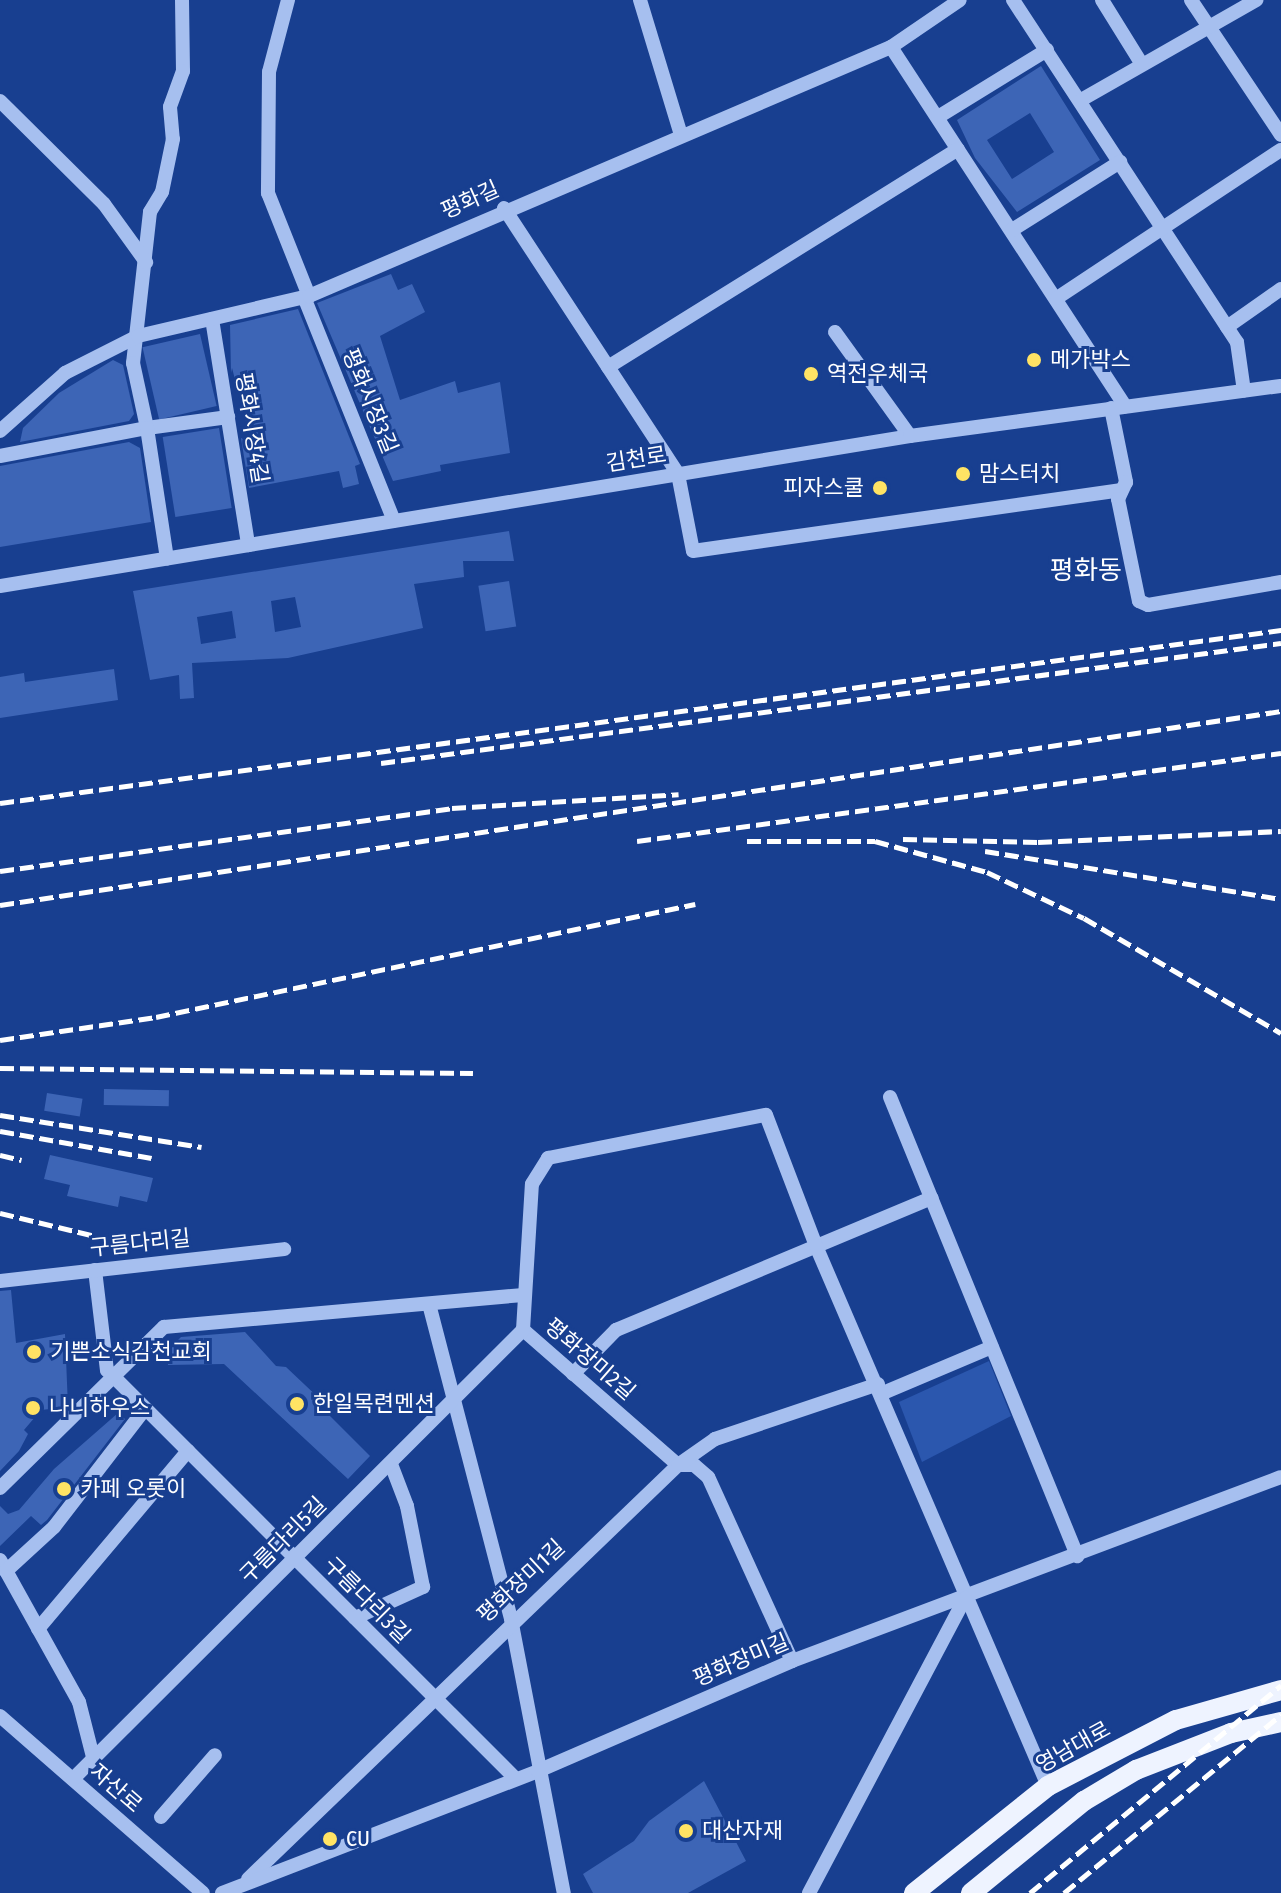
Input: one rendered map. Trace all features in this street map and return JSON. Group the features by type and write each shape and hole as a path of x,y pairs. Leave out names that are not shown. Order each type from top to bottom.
{"main road":[{"name":"영남대로","path":"914,1893 1048,1786 1176,1720 1281,1690"},
{"path":"971,1893 1084,1801 1136,1770 1231,1733 1281,1722"}],"street":[{"path":"167,558 147,428 133,363 150,212 162,192 173,139 170,107 183,71 182,0"},
{"name":"평화시장3길","path":"288,0 269,72 268,193 394,521"},
{"path":"640,0 681,135"},
{"name":"평화길","path":"0,431 65,373 138,336 307,297 504,208 891,47 960,0"},
{"path":"1013,0 1237,342 1244,391"},
{"path":"1102,0 1141,63"},
{"path":"1191,0 1281,135"},
{"path":"1081,100 1256,0"},
{"path":"891,47 1057,298 1118,407 1126,482 1118,499 1139,601 1160,603 1281,582"},
{"path":"938,117 1047,50"},
{"path":"0,101 104,204 146,262"},
{"path":"608,367 958,149"},
{"path":"1057,298 1281,150"},
{"path":"1012,230 1120,162"},
{"path":"504,208 678,474 693,551 1122,490"},
{"path":"1227,327 1281,289"},
{"name":"평화시장4길","path":"212,319 248,545"},
{"path":"835,332 910,436"},
{"name":"김천로","path":"0,586 910,436 1281,386"},
{"path":"0,456 147,428 228,417"},
{"path":"890,1097 1077,1556"},
{"name":"평화장미2길","path":"792,1661 708,1477 694,1465 678,1465 523,1330 532,1184 548,1158 766,1115 816,1246"},
{"path":"573,1374 616,1330 931,1198"},
{"path":"816,1246 880,1388 965,1598 1048,1786"},
{"name":"구름다리길","path":"0,1281 284,1249"},
{"name":"구름다리3길","path":"95,1270 103,1362 112,1376 516,1779"},
{"path":"0,1488 152,1334 172,1325 524,1295"},
{"path":"429,1304 511,1619 564,1893"},
{"name":"구름다리5길","path":"73,1779 523,1330"},
{"name":"평화장미1길","path":"242,1885 511,1619 678,1465 715,1439 880,1388 992,1347"},
{"path":"93,1757 79,1702 3,1566 54,1527 145,1409"},
{"path":"38,1629 188,1451"},
{"path":"355,1618 423,1587 407,1506 391,1464"},
{"name":"평화장미길","path":"222,1893 538,1771 792,1661 1281,1477"},
{"path":"809,1893 965,1598"},
{"name":"자산로","path":"0,1716 203,1893"},
{"path":"161,1817 215,1755"}],"shaded area":[{"path":"989,1361 1011,1416 922,1462 899,1402"}],"building":[{"path":"1041,66 1100,160 1017,212 975,158 957,120","holes":["1030,113 1054,152 1012,179 987,140"]},
{"path":"391,274 398,290 412,284 425,312 380,336 400,400 455,381 458,393 500,382 510,453 440,465 441,471 393,481 317,303"},
{"path":"298,309 360,464 355,466 359,484 343,488 339,471 249,488 241,438 252,444 232,368 231,373 230,325"},
{"path":"200,334 217,406 159,419 143,347"},
{"path":"113,360 123,365 134,414 129,421 20,442 23,428 59,393"},
{"path":"219,428 232,508 175,517 163,437"},
{"path":"129,442 140,448 151,522 0,547 0,466"},
{"path":"509,531 514,561 463,561 464,577 414,584 423,628 288,658 192,663 194,698 180,699 179,675 150,680 133,591","holes":["295,597 301,627 275,632 271,601","232,611 236,638 201,644 197,617"]},
{"path":"509,581 516,626 486,631 478,586"},
{"path":"114,669 118,700 0,718 0,677 24,673 25,682"},
{"path":"104,1089 169,1090 169,1106 104,1105"},
{"path":"47,1093 83,1099 80,1116 44,1111"},
{"path":"50,1155 153,1178 147,1202 120,1196 118,1207 67,1196 70,1185 44,1179"},
{"path":"11,1290 16,1343 65,1334 68,1407 41,1410 24,1430 28,1434 19,1451 0,1471 0,1291"},
{"name":"한일목련멘션","path":"245,1332 276,1366 286,1367 323,1402 320,1406 370,1456 348,1479 224,1364 168,1365 167,1351 181,1337"},
{"path":"118,1413 125,1419 47,1520 41,1525 31,1516 0,1546 0,1506 8,1514 19,1510 54,1469"},
{"name":"대산자재","path":"704,1781 746,1861 688,1893 593,1893 583,1874 634,1841 649,1821"}],"railway":[{"path":"0,803 1281,630"},
{"path":"381,763 1281,643"},
{"path":"0,905 1281,711"},
{"path":"637,841 1281,753"},
{"path":"0,871 452,808 679,794"},
{"path":"903,839 1038,842 1281,831"},
{"path":"747,841 875,841 987,872 1084,918 1281,1033"},
{"path":"985,851 1281,899"},
{"path":"0,1040 156,1017 695,904"},
{"path":"0,1068 473,1073"},
{"path":"0,1115 201,1147"},
{"path":"0,1131 152,1158"},
{"path":"0,1155 21,1160"},
{"path":"0,1213 95,1236"},
{"path":"1030,1893 1281,1685"},
{"path":"1064,1893 1281,1715"}],"place":[{"name":"메가박스","path":"1034,360"},
{"name":"역전우체국","path":"811,374"},
{"name":"맘스터치","path":"963,474"},
{"name":"피자스쿨","path":"880,488"},
{"name":"기쁜소식김천교회","path":"34,1352"},
{"name":"한일목련멘션","path":"297,1404"},
{"name":"나니하우스","path":"33,1408"},
{"name":"카페 오롯이","path":"64,1489"},
{"name":"대산자재","path":"686,1831"},
{"name":"CU","path":"330,1839"}],"district":[{"name":"평화동","path":"1086,571"}]}
